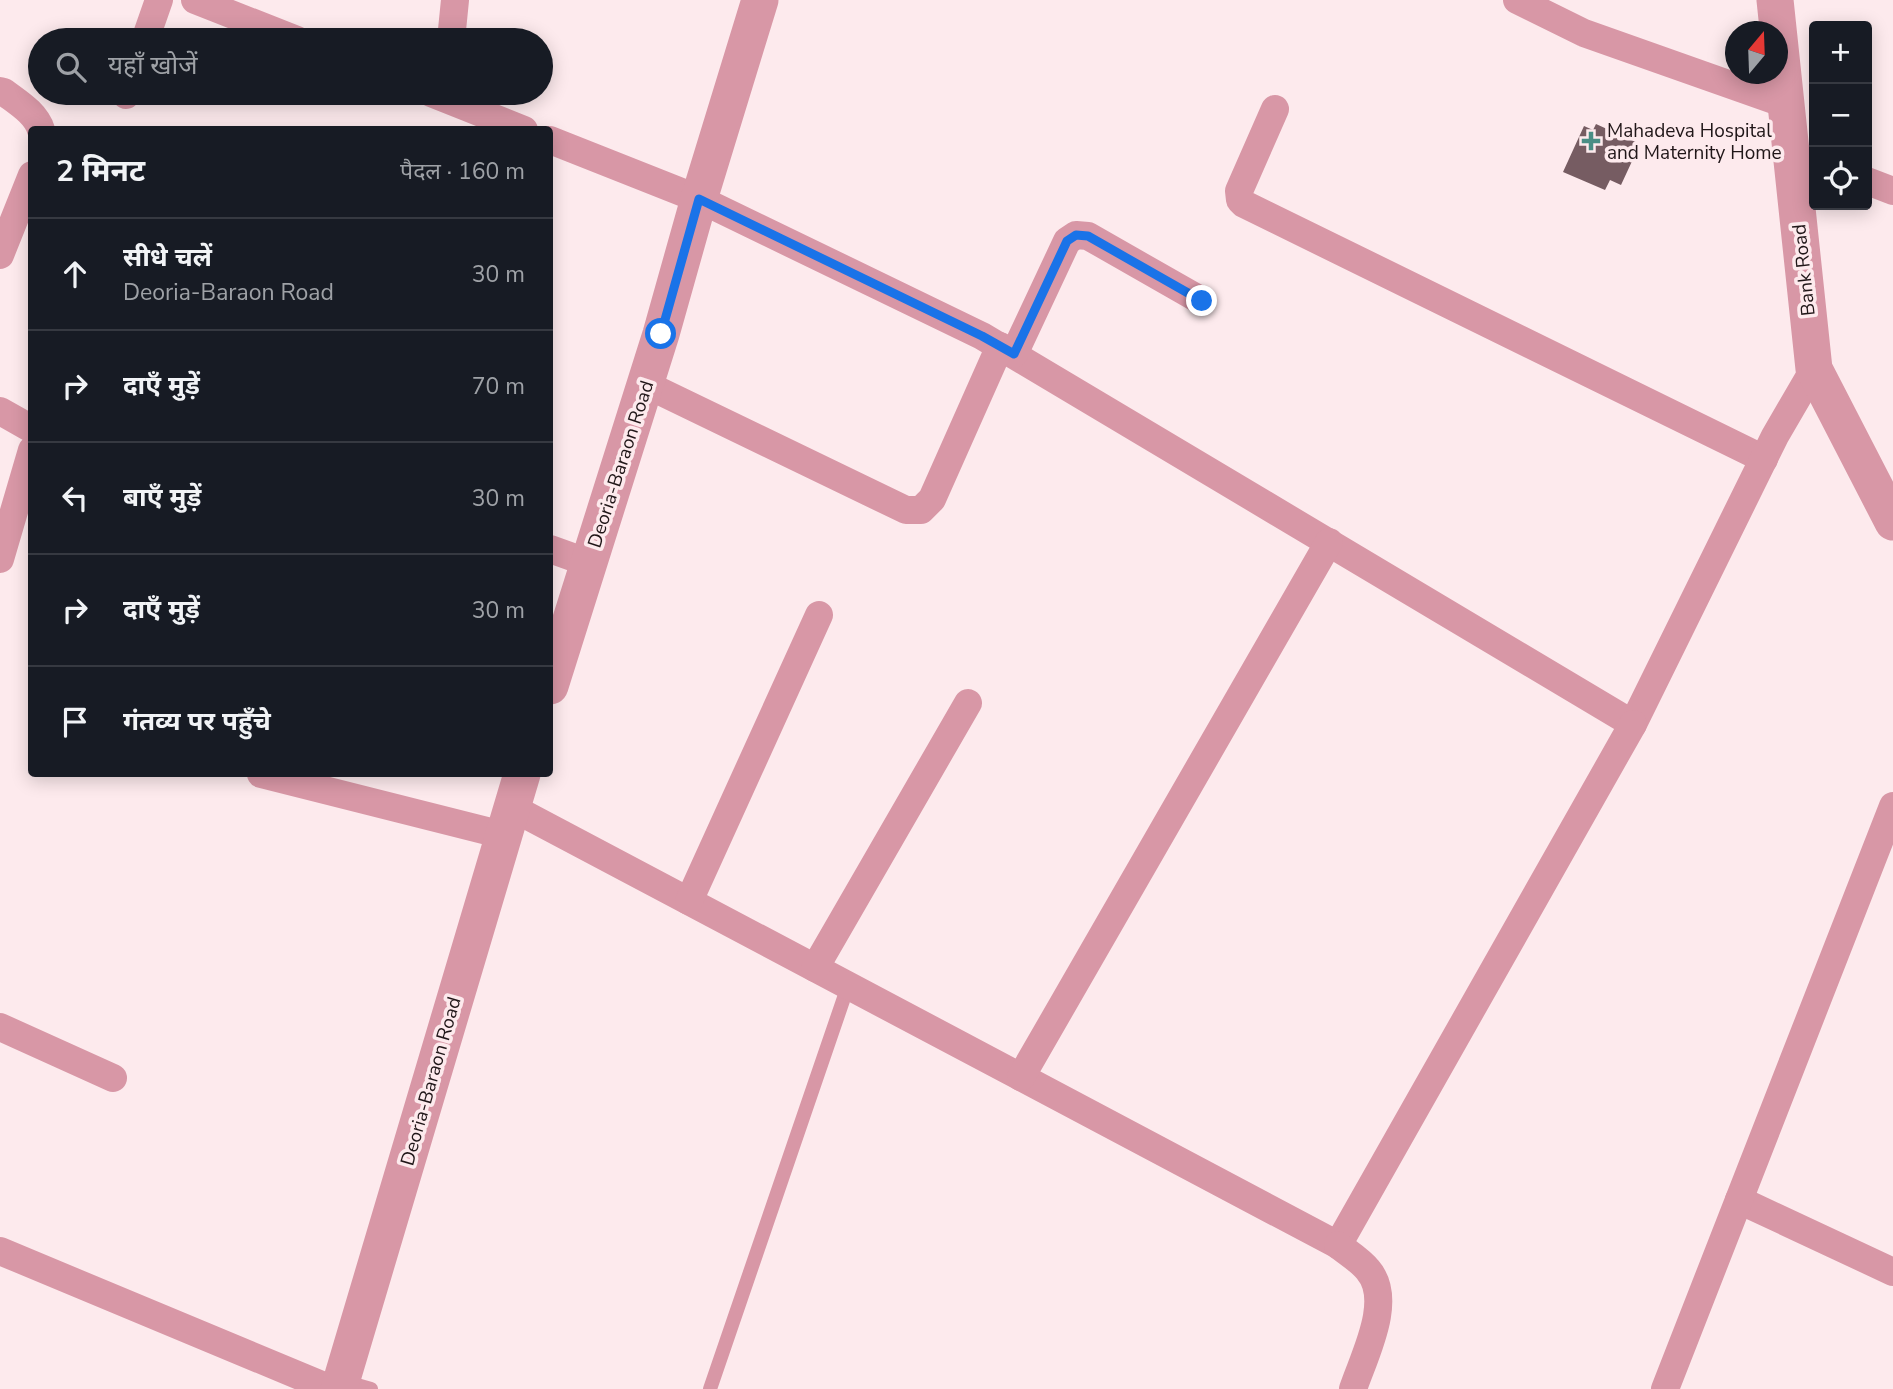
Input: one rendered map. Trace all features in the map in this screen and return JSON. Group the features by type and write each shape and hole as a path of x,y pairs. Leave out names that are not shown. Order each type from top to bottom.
{"street":[{"path":"149,28 159,0"},
{"path":"195,0 267,28"},
{"path":"452,28 455,0"},
{"name":"Deoria-Baraon Road","path":"553,677 661,334 760,0"},
{"path":"1517,0 1584,33 1785,104"},
{"name":"Bank Road","path":"1775,0 1785,104 1802,155 1814,369 1893,522"},
{"path":"0,91 27,109 39,126"},
{"path":"466,105 515,126"},
{"path":"1275,109 1239,191 1240,200 1244,204 1764,459"},
{"path":"553,140 699,199 982,336 1633,724"},
{"path":"1872,183 1893,191"},
{"path":"0,255 28,185"},
{"path":"645,384 906,510 921,510 932,499 1007,350 1067,241 1076,235 1088,236 1202,301"},
{"path":"1338,1245 1633,724 1764,459 1814,369"},
{"path":"0,411 28,427"},
{"path":"0,559 28,464"},
{"path":"1021,1077 1329,542"},
{"path":"553,550 589,563"},
{"path":"688,901 819,615"},
{"path":"815,968 968,703"},
{"path":"285,777 512,805 1338,1245 1368,1270 1379,1291 1377,1320 1353,1389"},
{"name":"Deoria-Baraon Road","path":"346,1387 512,805"},
{"path":"1665,1389 1893,806"},
{"path":"0,1027 113,1079"},
{"path":"1739,1199 1893,1272"},
{"path":"0,1251 346,1387"}],"lane":[{"path":"710,1389 848,986"}],"building":[{"path":"1596,124 1640,144 1621,185 1610,180 1605,190 1563,172 1584,126 1593,130"}],"place":[{"name":"Mahadeva Hospital and Maternity Home","path":"1591,141"}],"route":[{"path":"661,334 699,199 1014,354 1067,241 1076,235 1088,236 1202,301"}]}
